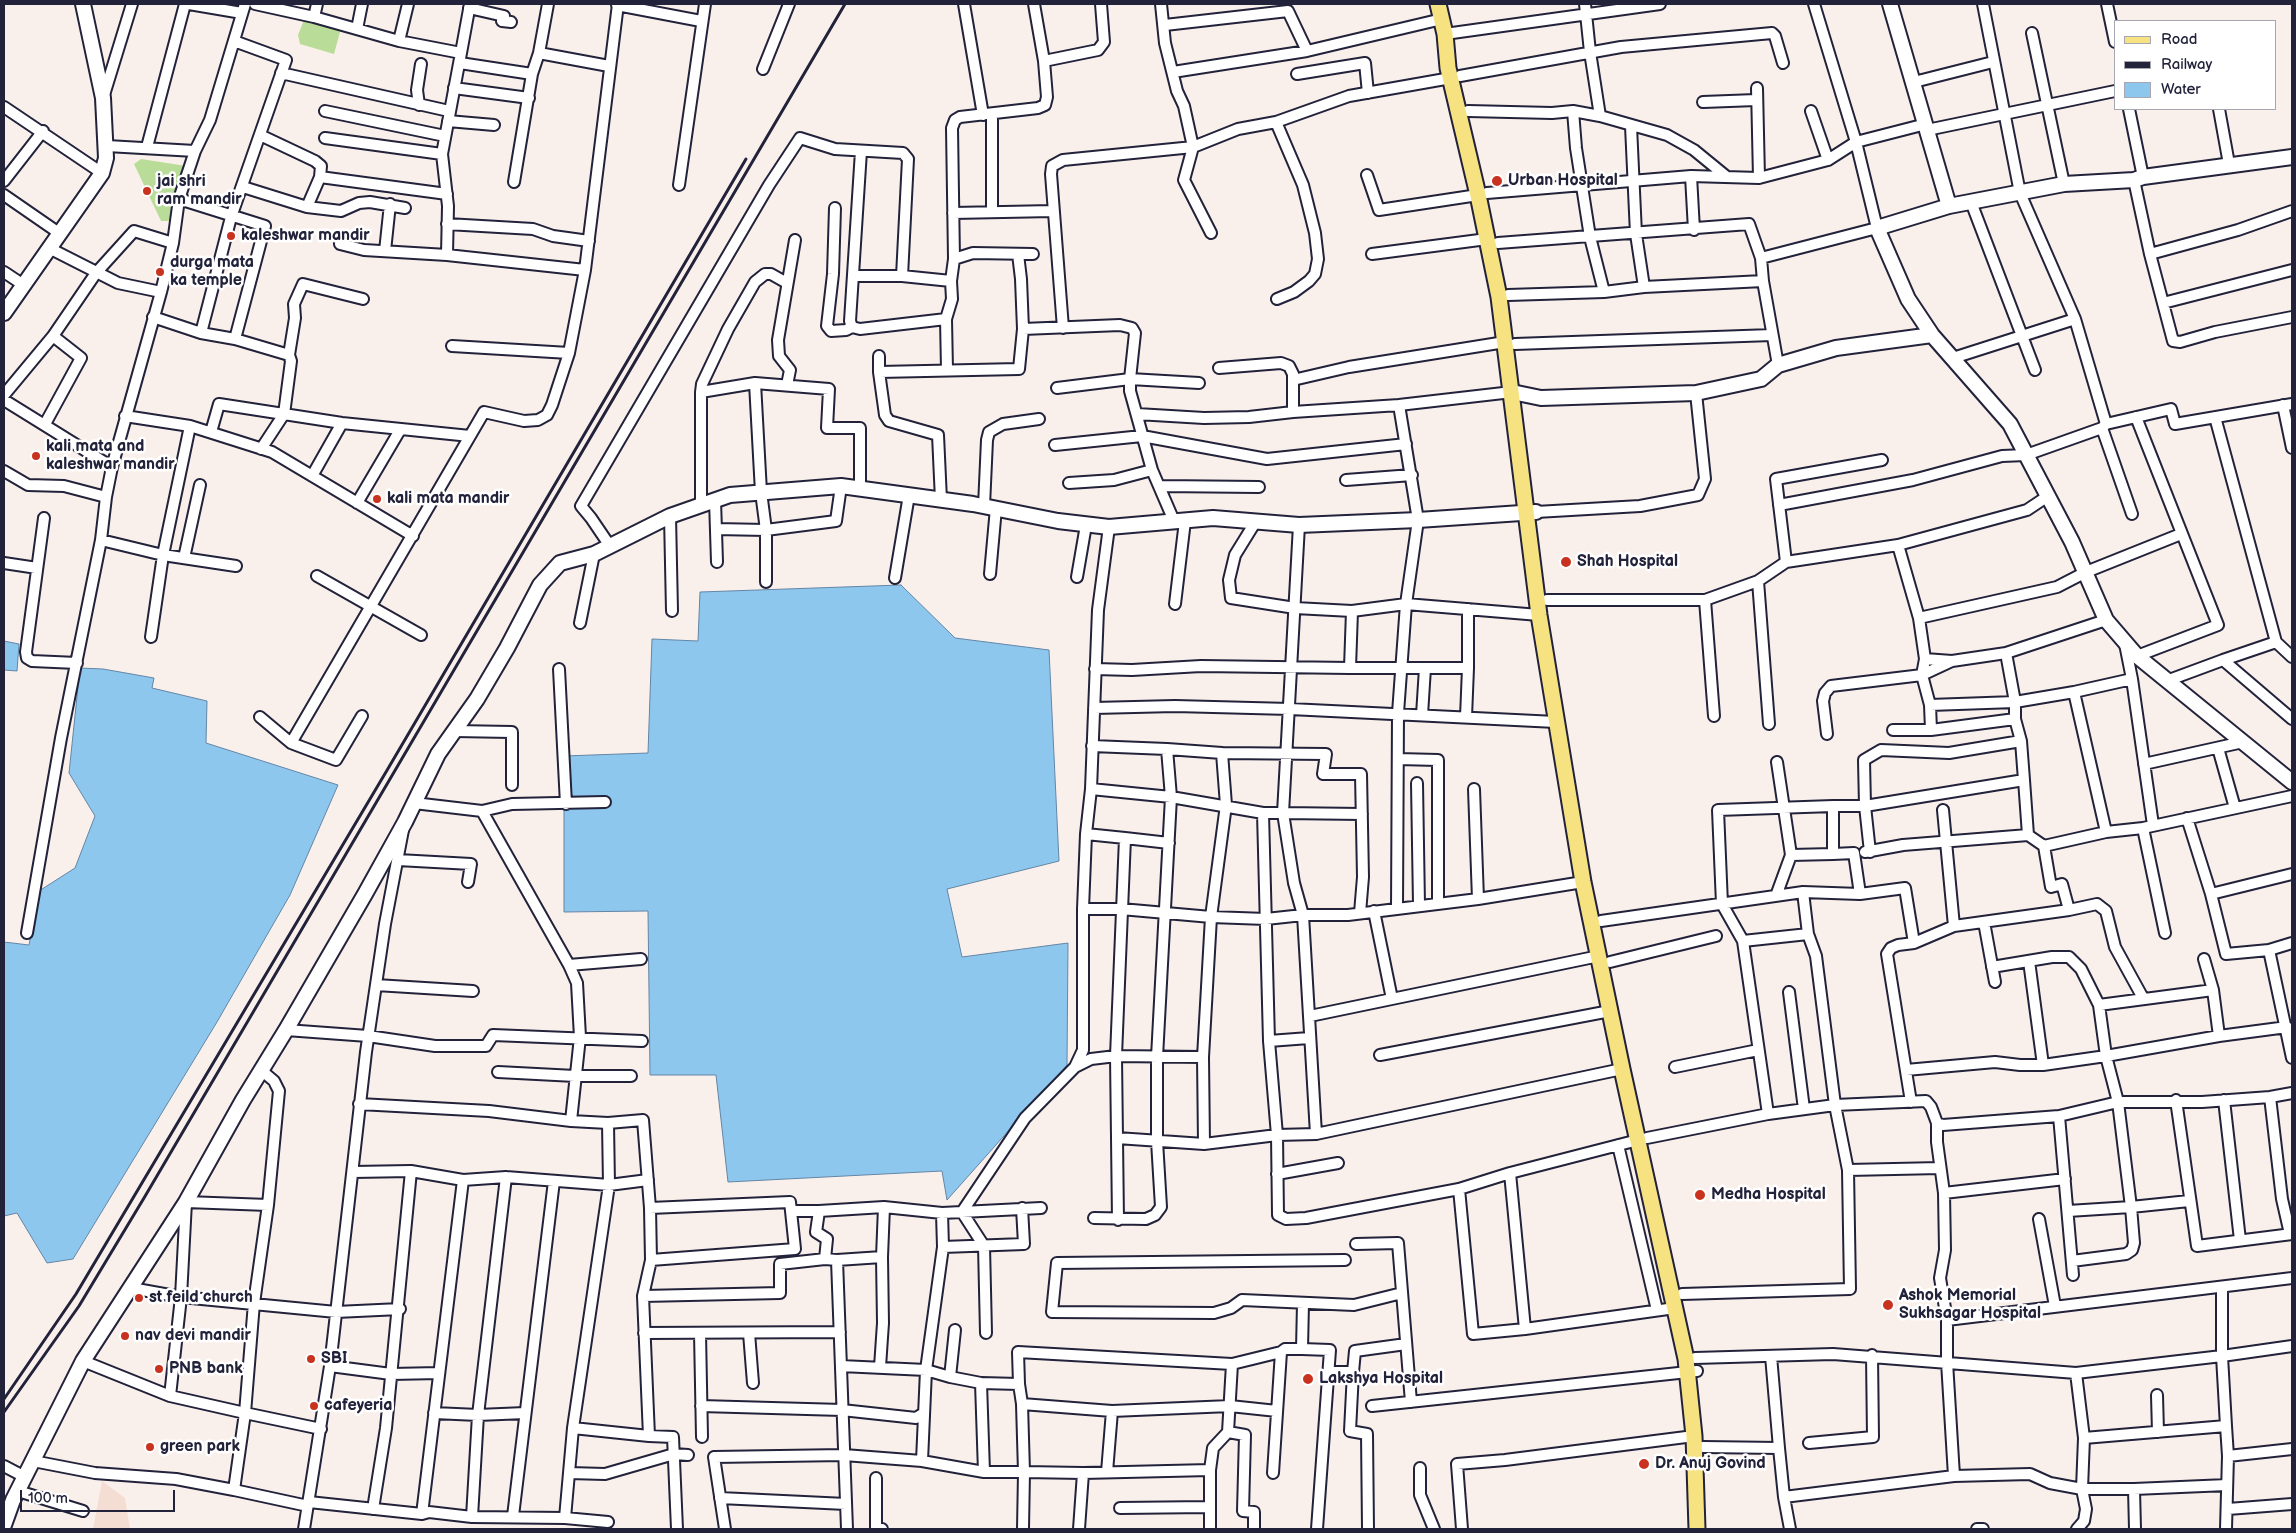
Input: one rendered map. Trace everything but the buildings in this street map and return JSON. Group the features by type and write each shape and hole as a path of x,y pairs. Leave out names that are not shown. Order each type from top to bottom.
{"main road":[{"path":"1438,4 1445,33 1447,58 1468,111 1483,194"},
{"path":"1455,77 1493,241 1510,343 1531,512 1539,615 1583,882 1604,959 1693,1367 1701,1510 1706,1529"},
{"path":"1493,241 1508,295 1510,343"},
{"path":"1531,512 1547,600 1565,720 1601,921 1604,959"},
{"path":"1612,1002 1622,1069 1642,1139"},
{"path":"1697,1529 1701,1510"}],"street":[{"path":"4,313 22,284 102,172 106,158 102,98 83,4"},
{"path":"102,98 132,4"},
{"path":"147,147 185,4"},
{"path":"27,933 61,738 101,540 112,467 152,317 161,292 173,243 179,200 194,151 210,120 244,8 189,4"},
{"path":"255,4 314,17 461,58 532,74"},
{"path":"314,17 317,4"},
{"path":"356,29 362,4"},
{"path":"399,41 408,4"},
{"path":"514,182 532,74 539,53 548,4"},
{"path":"291,743 484,412 524,421 538,420 547,415 569,353 590,241 617,4 701,21"},
{"path":"679,185 701,21 705,4"},
{"path":"762,69 789,4"},
{"path":"964,4 987,114 992,212"},
{"path":"947,370 946,318 952,299 950,280 954,259 952,128 954,120 960,117 1038,108 1045,105 1047,97 1044,61 1034,4"},
{"path":"1044,61 1098,50 1104,42 1101,4"},
{"path":"1161,4 1165,43 1177,91 1184,106 1193,147 1184,180 1211,233"},
{"path":"1173,72 1307,51 1445,33 1586,8 1660,4"},
{"path":"1814,4 1856,142 1877,228 1908,299 1932,335 2010,424 2086,572 2106,620 2137,656 2169,680 2292,782"},
{"path":"1890,4 1949,206"},
{"path":"1983,4 2020,193 2075,319 2104,426 2132,514"},
{"path":"2107,4 2114,37"},
{"path":"447,255 447,194 442,154 469,6 504,16 502,21 511,22"},
{"path":"1586,8 1590,52 1600,116"},
{"path":"1164,25 1288,11 1307,51"},
{"path":"1063,328 1051,174 1052,166 1063,160 1193,147 1238,129 1276,122 1349,96 1590,52 1772,33 1775,36 1782,63"},
{"path":"2032,33 2064,184"},
{"path":"201,333 231,217 286,60 234,40"},
{"path":"539,53 609,66"},
{"path":"1297,74 1365,62 1368,93"},
{"path":"1914,82 1993,62"},
{"path":"419,104 417,90 421,64"},
{"path":"281,73 419,104 448,116 494,125"},
{"path":"454,88 529,98"},
{"path":"1757,88 1759,178"},
{"path":"1367,176 1379,210 1483,194 1583,185 1691,176 1759,178 1828,160 1856,142 2114,91"},
{"path":"1703,102 1756,100"},
{"path":"4,107 43,131 102,172"},
{"path":"1811,110 1828,160"},
{"path":"2129,110 2150,254 2173,342 2292,317"},
{"path":"2220,110 2229,164"},
{"path":"324,111 445,136"},
{"path":"1468,111 1552,113 1573,111 1600,116 1667,135 1694,150 1727,177"},
{"path":"1573,111 1576,148 1590,237 1604,292"},
{"path":"1276,122 1304,185 1315,232 1318,259 1315,274 1309,281 1294,292 1277,299"},
{"path":"1631,126 1632,181 1636,234 1644,287"},
{"path":"4,181 43,131"},
{"path":"260,135 315,161 320,166 320,177 307,207"},
{"path":"325,138 442,154"},
{"path":"610,546 581,506 770,185 800,138 835,150 903,153 908,159 902,276"},
{"path":"106,146 194,151"},
{"path":"852,327 850,321 861,150"},
{"path":"1761,258 1877,228 1949,206 2064,184 2138,179 2229,164 2292,157"},
{"path":"1691,176 1694,230"},
{"path":"320,177 447,194"},
{"path":"242,187 307,207 340,211 359,203 370,202 405,208"},
{"path":"4,196 59,233"},
{"path":"179,200 265,226 235,340"},
{"path":"1971,202 2024,336 2035,370"},
{"path":"384,251 390,204"},
{"path":"835,208 833,274 828,326 831,331 846,330 852,327 860,329 946,318"},
{"path":"954,213 1053,211"},
{"path":"2150,254 2238,230 2292,211"},
{"path":"447,224 533,229 553,236 590,241"},
{"path":"1372,254 1493,241 1636,234 1749,224 1761,258 1763,281 1778,365"},
{"path":"4,395 53,336 96,273 134,231 173,243"},
{"path":"787,385 790,370 779,356 777,350 795,240"},
{"path":"340,244 364,250 447,255 585,270"},
{"path":"48,248 118,283 161,292"},
{"path":"954,259 973,253 1033,254"},
{"path":"879,372 1019,369 1022,329 1021,279 1018,254"},
{"path":"2163,303 2292,270"},
{"path":"4,272 22,284"},
{"path":"701,504 702,384 728,329 755,282 765,274 771,274 787,283"},
{"path":"853,276 902,276 950,280"},
{"path":"1508,295 1604,292 1644,287 1763,281"},
{"path":"261,449 284,414 290,361 289,355 296,318 294,304 303,284 363,299"},
{"path":"152,317 201,333 289,355"},
{"path":"1952,358 2075,319"},
{"path":"1022,329 1120,325 1132,328 1135,333 1130,391 1152,470 1179,521 1175,604"},
{"path":"1293,380 1349,366 1510,343 1772,335"},
{"path":"1137,414 1204,418 1259,416 1517,393 1541,398 1696,394 1761,379 1778,365 1836,348 1932,335"},
{"path":"45,424 81,358 53,336"},
{"path":"452,346 569,353"},
{"path":"879,356 879,372 885,415 889,421 938,435 941,500"},
{"path":"1219,368 1281,363 1289,366 1293,374 1292,412"},
{"path":"1057,388 1130,379 1199,383"},
{"path":"701,392 755,383 829,388 826,428 860,428 860,488"},
{"path":"755,383 761,492 766,530 766,582"},
{"path":"4,1525 24,1477 83,1361 186,1202 405,822 438,754 477,699 507,648 540,585 560,563 594,554 670,516 730,495 841,486 990,507 1086,525 1109,526 1214,518 1299,526 1640,506 1698,495 1705,479 1696,394"},
{"path":"4,400 112,467"},
{"path":"211,432 219,404 342,423 470,436"},
{"path":"1397,908 1398,713 1406,604 1418,520 1399,404"},
{"path":"1779,505 1913,480 2002,456 2026,455 2104,426 2171,409 2175,424 2287,404 2292,448"},
{"path":"125,416 190,426 272,452 413,536"},
{"path":"2136,417 2218,625 2137,656"},
{"path":"2215,417 2276,642 2292,657"},
{"path":"990,574 987,440 989,432 1003,424 1039,419"},
{"path":"312,476 342,423"},
{"path":"151,637 163,555 190,426"},
{"path":"357,503 400,430"},
{"path":"1055,445 1142,436 1267,458 1406,444"},
{"path":"1786,562 1776,479 1882,460"},
{"path":"1069,483 1114,480 1152,470"},
{"path":"4,471 28,485 64,486 106,497"},
{"path":"1346,480 1412,475"},
{"path":"184,558 200,485"},
{"path":"716,529 766,530 836,522 841,486"},
{"path":"1160,486 1259,487"},
{"path":"895,578 909,495"},
{"path":"1547,600 1705,600 1758,581 1786,562 1898,545 2027,510 2048,496"},
{"path":"715,500 717,562"},
{"path":"670,516 672,611"},
{"path":"44,518 26,652 28,658 43,663 77,663"},
{"path":"1256,521 1235,555 1230,580 1231,598 1295,608 1352,611 1406,604 1539,615"},
{"path":"1077,577 1086,525"},
{"path":"1076,1066 1083,1050 1083,909 1086,834 1091,789 1098,610 1109,526"},
{"path":"1299,526 1293,668 1283,813 1294,883 1303,915 1316,1134"},
{"path":"1919,618 2057,587 2086,572 2181,534"},
{"path":"101,540 163,555 236,566"},
{"path":"1898,545 1919,618 1925,659 1922,675 1930,704 1931,730"},
{"path":"580,623 594,554"},
{"path":"4,563 37,568"},
{"path":"317,576 421,636"},
{"path":"1758,581 1769,724"},
{"path":"1705,600 1714,716"},
{"path":"1466,717 1468,609"},
{"path":"1350,668 1352,611"},
{"path":"1925,659 1952,661 2006,653 2106,620"},
{"path":"2169,680 2276,642"},
{"path":"2125,643 2153,825"},
{"path":"2006,653 2015,719 2021,741 2028,835"},
{"path":"2222,660 2292,719"},
{"path":"1827,734 1823,701 1831,686 1922,675 1952,661"},
{"path":"1095,670 1201,666 1468,668"},
{"path":"1422,715 1425,668"},
{"path":"559,669 566,804"},
{"path":"1930,704 2014,702 2074,692 2132,679"},
{"path":"2074,692 2106,832"},
{"path":"1094,708 1175,706 1290,708 1556,722"},
{"path":"260,718 291,743 336,760 362,716"},
{"path":"1894,730 1931,730 2015,719"},
{"path":"454,731 512,732 512,785"},
{"path":"1870,852 1865,806 1864,760 1881,750 1950,753 2021,741"},
{"path":"2144,764 2243,742"},
{"path":"1092,746 1222,753 1326,754 1323,774 1361,774 1362,877 1360,913"},
{"path":"2218,748 2235,808"},
{"path":"1094,1218 1118,1220 1146,1219 1155,1215 1161,1207 1157,1142 1157,1058 1170,843 1171,797 1167,749"},
{"path":"1204,1144 1203,1057 1211,917 1226,806 1222,753"},
{"path":"1398,759 1438,760 1438,902"},
{"path":"1776,896 1790,855 1777,762"},
{"path":"1768,1114 1743,941 1722,904 1718,810 1865,806 2024,780"},
{"path":"1417,783 1419,905"},
{"path":"1091,789 1171,797 1263,813 1362,814"},
{"path":"1474,789 1478,899"},
{"path":"2044,846 2106,832 2143,828 2292,796"},
{"path":"414,803 482,811 512,804 605,802"},
{"path":"1833,806 1833,854"},
{"path":"1943,810 1954,926"},
{"path":"482,811 569,965 577,983 580,1037 571,1121"},
{"path":"1263,813 1269,1041 1277,1135 1278,1215 1286,1219 1306,1218 1459,1189 1510,1173 1642,1139 1768,1114 1835,1105 1926,1101 1932,1107 1937,1123 1937,1142 1944,1193 1945,1250 1940,1278 1947,1320 1947,1362 1954,1476"},
{"path":"2187,818 2211,894 2226,954 2270,950 2292,943"},
{"path":"304,1529 330,1366 368,1036 405,822"},
{"path":"2143,828 2164,933"},
{"path":"1086,834 1170,843"},
{"path":"1790,855 1870,852 1903,844 2028,835 2044,846 2051,887 2062,884 2069,910"},
{"path":"1118,1220 1116,1056 1125,838"},
{"path":"1854,853 1860,894"},
{"path":"398,860 471,864 468,882"},
{"path":"2211,894 2292,874"},
{"path":"1083,909 1121,909 1211,917 1266,919 1303,915 1360,913 1438,902 1478,899 1583,882"},
{"path":"1601,921 1803,892 1860,894 1905,888 1914,943"},
{"path":"1459,1189 1473,1334 1525,1329 1657,1310 1679,1301 1850,1289 1848,1170 1835,1105 1816,956 1808,934 1803,892"},
{"path":"1911,1102 1887,954 1891,948 1914,943 1954,926 2069,910 2097,904 2106,911 2115,947 2143,998"},
{"path":"1374,911 1392,999"},
{"path":"1984,922 1995,982"},
{"path":"1743,941 1808,934"},
{"path":"1310,1016 1716,936"},
{"path":"2270,950 2292,1058"},
{"path":"1992,967 2052,956 2069,956 2081,969 2098,1005 2106,1056 2118,1102 2134,1243 2132,1250 2126,1254 2072,1261"},
{"path":"569,965 641,959"},
{"path":"2204,959 2213,990 2218,1036"},
{"path":"2029,960 2043,1065"},
{"path":"376,985 473,991"},
{"path":"2098,1005 2213,990"},
{"path":"1789,992 1804,1109"},
{"path":"1380,1055 1612,1002"},
{"path":"1906,1070 1995,1062 2020,1066 2043,1065 2218,1036 2287,1027"},
{"path":"286,1030 368,1036 436,1046 486,1046 493,1035 642,1040"},
{"path":"1269,1041 1309,1038"},
{"path":"1675,1067 1758,1050"},
{"path":"962,1212 1025,1118 1076,1066 1091,1059 1116,1056 1157,1058 1203,1057"},
{"path":"1117,1138 1204,1144 1277,1135 1316,1134 1622,1069"},
{"path":"234,1490 245,1413 254,1303 268,1205 279,1091 274,1081 261,1070"},
{"path":"498,1072 575,1076 631,1076"},
{"path":"1937,1123 1943,1125 2059,1116 2118,1102 2224,1100 2292,1092"},
{"path":"2176,1100 2189,1201 2197,1246 2291,1234 2282,1199 2270,1096"},
{"path":"2224,1100 2240,1240"},
{"path":"359,1104 488,1111 571,1121 608,1123 644,1120 650,1208 651,1260 642,1296 649,1436"},
{"path":"2059,1116 2073,1275"},
{"path":"566,1518 573,1428 609,1185 608,1123"},
{"path":"1618,1145 1657,1310"},
{"path":"1277,1174 1338,1163"},
{"path":"1848,1170 1940,1168"},
{"path":"353,1172 411,1171 463,1180 506,1177 609,1185 648,1180"},
{"path":"373,1509 386,1428 390,1374 400,1309 411,1171"},
{"path":"1510,1173 1525,1329"},
{"path":"472,1516 478,1415 506,1177"},
{"path":"1944,1193 2065,1179"},
{"path":"422,1514 463,1180"},
{"path":"513,1516 554,1181"},
{"path":"2068,1211 2189,1201"},
{"path":"186,1202 268,1205"},
{"path":"170,1396 180,1296 186,1202"},
{"path":"650,1208 790,1202 795,1249 651,1260"},
{"path":"791,1211 884,1207 962,1212 1041,1208"},
{"path":"880,1366 883,1323 882,1257 884,1207"},
{"path":"943,1247 1024,1244 1022,1208"},
{"path":"819,1211 816,1232 827,1239 825,1259"},
{"path":"922,1461 926,1370 943,1247 942,1212"},
{"path":"962,1212 984,1246 986,1333"},
{"path":"2038,1219 2055,1306"},
{"path":"1356,1244 1398,1243 1411,1402"},
{"path":"642,1296 780,1293 780,1264 825,1259 882,1257"},
{"path":"837,1260 847,1529"},
{"path":"1345,1260 1057,1263 1052,1312 1214,1313 1231,1308 1242,1300 1354,1306 1402,1292"},
{"path":"1947,1320 2292,1278"},
{"path":"2222,1287 2222,1356 2228,1456 2226,1529"},
{"path":"131,1288 180,1296 336,1312 400,1309"},
{"path":"1302,1348 1303,1303"},
{"path":"950,1377 954,1330"},
{"path":"644,1333 840,1332"},
{"path":"700,1333 702,1437"},
{"path":"749,1333 753,1383"},
{"path":"1368,1529 1367,1434 1350,1431 1355,1351 1406,1344"},
{"path":"1372,1406 1771,1356 1833,1354 1872,1356 2076,1373 2292,1346"},
{"path":"1023,1529 1024,1472 1018,1352 1232,1364 1281,1352 1286,1349 1302,1348 1330,1350 1317,1529"},
{"path":"1273,1473 1281,1352"},
{"path":"1771,1356 1784,1497 1790,1529"},
{"path":"1809,1443 1873,1437 1872,1356"},
{"path":"83,1361 170,1396 321,1429"},
{"path":"1210,1529 1208,1507 1210,1470 1213,1448 1228,1432 1232,1364"},
{"path":"330,1366 390,1374 438,1373"},
{"path":"841,1366 880,1366 926,1370 981,1383 1019,1384"},
{"path":"1328,1372 1353,1372"},
{"path":"2076,1373 2084,1438 2082,1489 2086,1509 2084,1521 2077,1529"},
{"path":"981,1383 984,1472"},
{"path":"2157,1395 2158,1432"},
{"path":"1022,1404 1112,1411 1230,1406 1277,1411"},
{"path":"701,1406 842,1410 916,1418 924,1413"},
{"path":"1107,1472 1112,1411"},
{"path":"434,1414 525,1413"},
{"path":"2084,1438 2226,1426"},
{"path":"573,1428 673,1437 677,1529"},
{"path":"1228,1432 1245,1435 1243,1511 1254,1512 1254,1529"},
{"path":"1462,1529 1457,1464 1698,1442 1779,1448"},
{"path":"2228,1456 2292,1449"},
{"path":"569,1473 605,1474 674,1454 688,1454"},
{"path":"725,1529 714,1457 844,1455 922,1461 984,1472 1083,1473 1210,1470"},
{"path":"33,1461 95,1473 176,1479 308,1504 422,1514 429,1512 472,1516 566,1518 608,1522"},
{"path":"4,1466 24,1477"},
{"path":"1420,1468 1420,1495 1434,1529"},
{"path":"1080,1529 1083,1473"},
{"path":"1784,1497 1954,1476 2030,1474 2050,1483 2082,1489 2134,1490 2227,1485"},
{"path":"876,1478 876,1529 882,1529"},
{"path":"2134,1490 2135,1529"},
{"path":"4,1511 16,1495"},
{"path":"16,1495 83,1511"},
{"path":"720,1498 846,1504"},
{"path":"2228,1509 2292,1504"},
{"path":"1120,1508 1208,1507"},
{"path":"1977,1529 1983,1529"}],"shaded area":[{"path":"102,1481 125,1498 130,1529 93,1529"}],"green space":[{"path":"304,20 333,26 340,32 334,54 300,44 298,35"},
{"path":"141,159 193,167 169,221 161,221 134,164"}],"water":[{"path":"901,585 955,638 1049,650 1059,861 947,889 962,957 1068,943 1067,1065 947,1200 942,1171 728,1182 716,1075 650,1075 648,911 564,912 564,756 648,753 652,639 698,641 700,592"},
{"path":"4,641 19,644 17,671 4,670"},
{"path":"80,668 103,669 154,678 152,688 207,701 206,743 338,785 290,895 217,1022 73,1259 47,1263 17,1213 4,1216 4,942 29,945 39,891 75,868 95,816 69,773"}],"railway":[{"path":"4,1412 79,1306 144,1198 845,4"},
{"path":"4,1399 76,1294 386,772 746,159"}],"place":[{"name":"Urban Hospital","path":"1497,181"},
{"name":"jai shri ram mandir","path":"147,191"},
{"name":"kaleshwar mandir","path":"231,236"},
{"name":"durga mata ka temple","path":"160,272"},
{"name":"kali mata and kaleshwar mandir","path":"36,456"},
{"name":"kali mata mandir","path":"377,499"},
{"name":"Shah Hospital","path":"1566,562"},
{"name":"Medha Hospital","path":"1700,1195"},
{"name":"st feild church","path":"139,1298"},
{"name":"Ashok Memorial Sukhsagar Hospital","path":"1888,1305"},
{"name":"nav devi mandir","path":"125,1336"},
{"name":"SBI","path":"311,1359"},
{"name":"PNB bank","path":"159,1369"},
{"name":"Lakshya Hospital","path":"1308,1379"},
{"name":"cafeyeria","path":"314,1406"},
{"name":"green park","path":"150,1447"},
{"name":"Dr. Anuj Govind","path":"1644,1464"}]}
